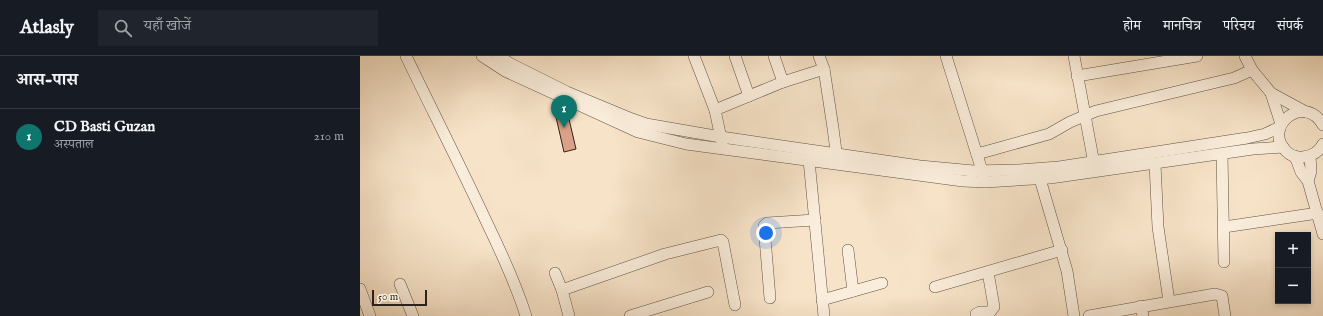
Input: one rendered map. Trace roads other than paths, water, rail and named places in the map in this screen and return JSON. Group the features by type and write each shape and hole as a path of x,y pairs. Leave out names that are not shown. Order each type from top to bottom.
{"street":[{"path":"406,56 482,211 518,291 526,316"},
{"path":"482,56 505,71 638,132 686,144 809,160 837,159 974,171 1019,170 1059,167 1155,164 1253,149 1283,147"},
{"path":"498,56 567,92 632,120 662,127 934,178 964,181 985,182 1040,179 1247,138 1265,134 1281,126"},
{"path":"694,56 715,110 724,149"},
{"path":"734,56 749,96"},
{"path":"774,56 784,82"},
{"path":"819,56 824,69 837,159"},
{"path":"946,56 985,182"},
{"path":"1074,56 1095,167"},
{"path":"1078,76 1197,56"},
{"path":"1245,56 1252,70 1271,93 1281,126"},
{"path":"715,110 784,82 824,69"},
{"path":"977,154 1049,134 1084,115 1096,111 1234,78 1252,70"},
{"path":"1271,93 1314,112 1323,125"},
{"path":"1314,112 1299,112 1286,118 1281,126 1279,134 1280,141 1287,152 1301,157 1310,156 1318,151 1322,146"},
{"path":"1222,154 1224,262"},
{"path":"1295,156 1300,172 1308,181 1323,234"},
{"path":"1308,181 1311,171 1310,156"},
{"path":"809,160 824,316"},
{"path":"1155,164 1158,227 1169,301"},
{"path":"1040,179 1062,250 1074,316"},
{"path":"1224,227 1318,213"},
{"path":"770,298 764,226 767,223 815,220"},
{"path":"562,290 666,254 721,240 723,242 735,305"},
{"path":"848,250 854,291"},
{"path":"935,287 1062,250"},
{"path":"976,316 978,312 990,312 994,307 988,272"},
{"path":"555,273 562,290 569,316"},
{"path":"822,300 882,283"},
{"path":"400,284 413,316"},
{"path":"360,289 370,316"},
{"path":"630,316 708,292"},
{"path":"1089,316 1142,311 1169,301 1215,294 1221,295 1223,298 1225,316"}],"place":[{"name":"CD Basti Guzan","path":"564,128"}]}
